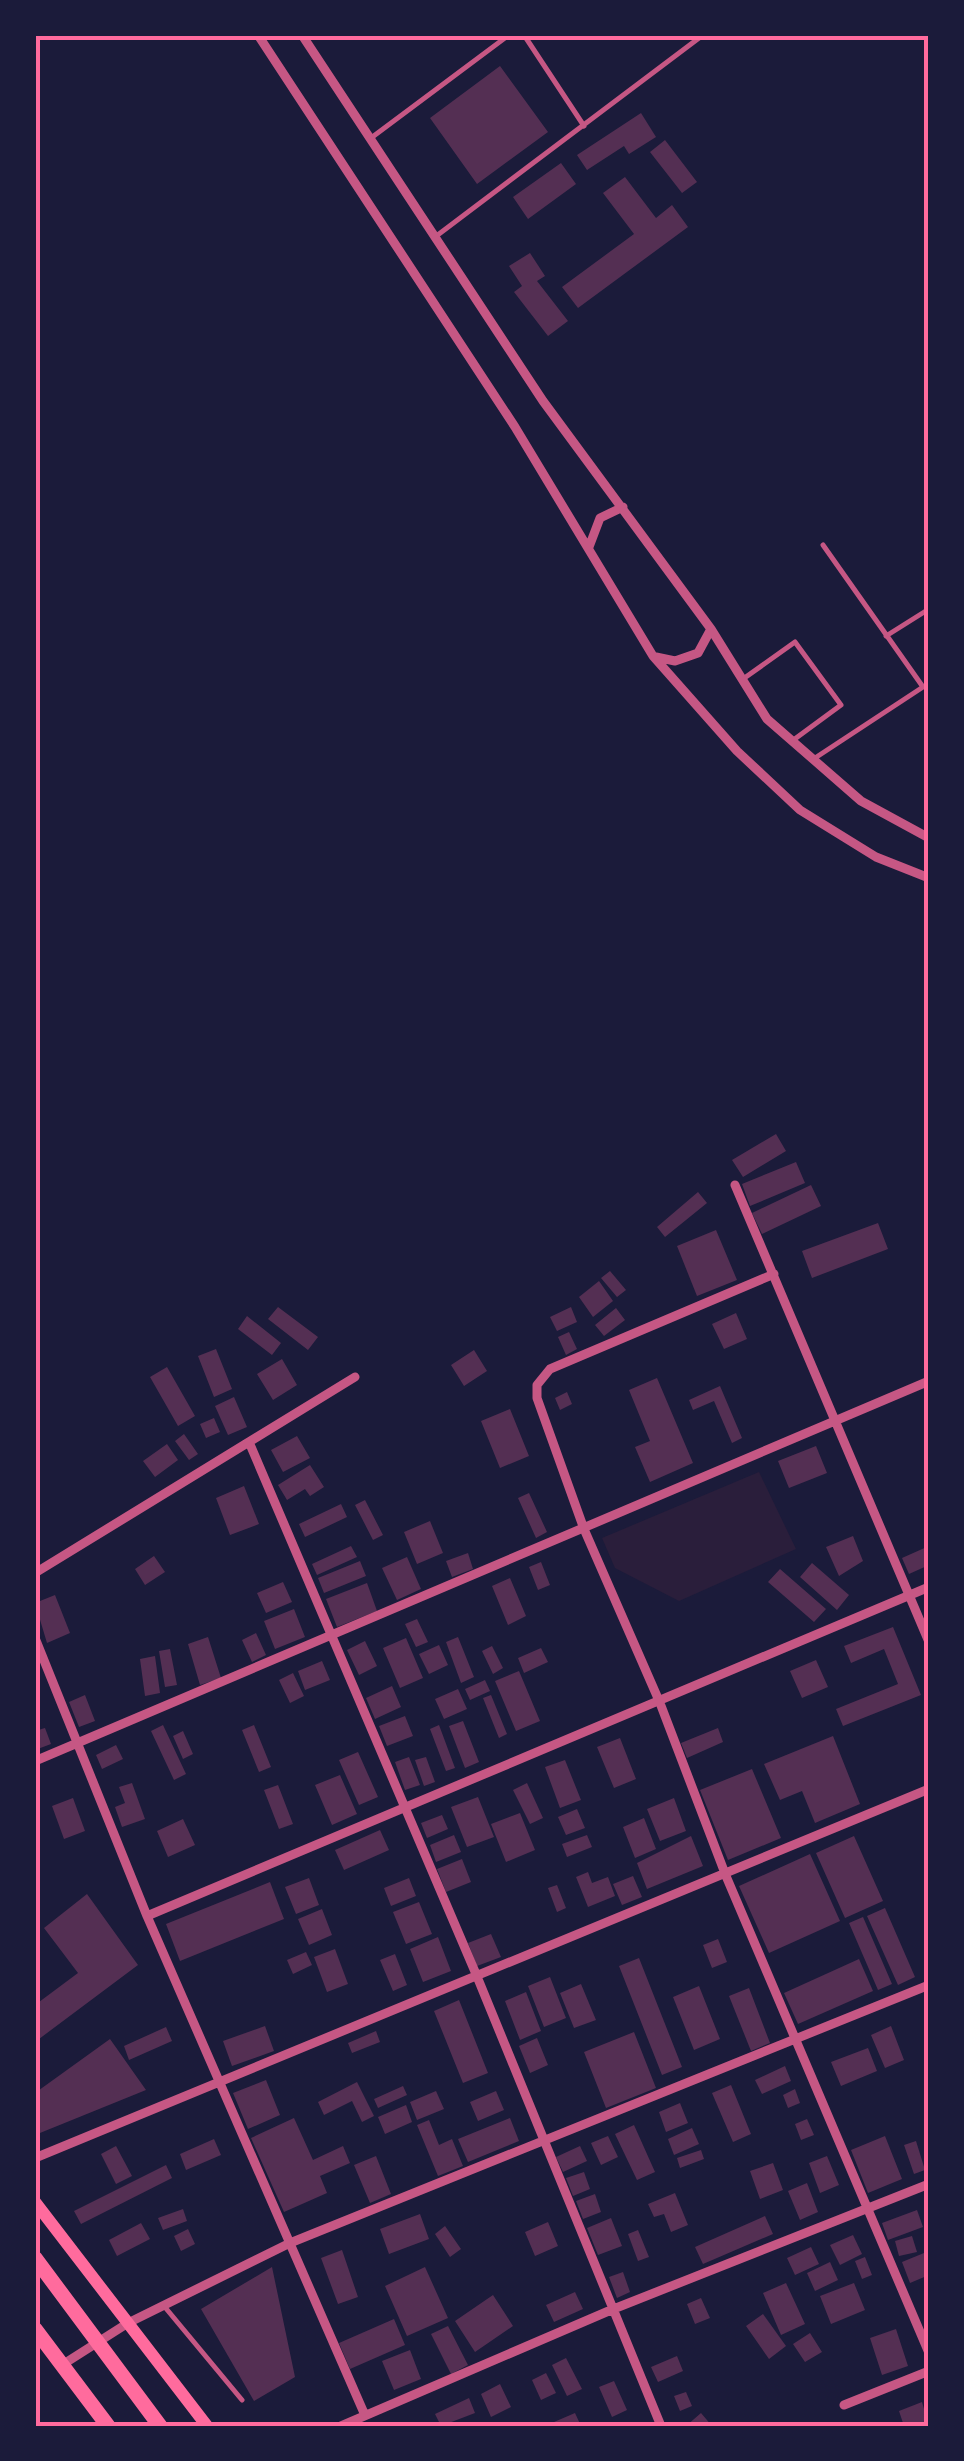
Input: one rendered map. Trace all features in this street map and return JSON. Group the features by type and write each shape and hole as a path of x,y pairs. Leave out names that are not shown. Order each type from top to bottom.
{"highway":[{"path":"35,2258 160,2426"},
{"path":"35,2329 108,2426"}],"main road":[{"path":"35,2202 206,2426"}],"street":[{"path":"258,35 515,427 653,656 738,751 800,810 876,858 929,878"},
{"path":"302,35 544,400 712,629 767,720 860,802 929,838"},
{"path":"589,548 600,518 623,508"},
{"path":"653,656 675,662 698,653 712,629"},
{"path":"735,1185 929,1642"},
{"path":"774,1274 550,1369 537,1385 536,1398 584,1529 660,1703 726,1876 865,2212 929,2353"},
{"path":"35,1574 355,1377"},
{"path":"35,1761 335,1637 929,1381"},
{"path":"250,1442 476,1974 661,2426"},
{"path":"146,1916 929,1587"},
{"path":"35,1638 146,1916 364,2413"},
{"path":"35,2158 929,1789"},
{"path":"62,2364 128,2323 290,2243 929,1985"},
{"path":"341,2426 612,2310 929,2184"},
{"path":"844,2405 929,2371"}],"lane":[{"path":"370,139 509,35"},
{"path":"524,35 584,126"},
{"path":"435,236 703,35"},
{"path":"813,760 926,685 886,636 823,545"},
{"path":"886,636 929,609"},
{"path":"742,679 795,642 841,705 792,741"},
{"path":"164,2306 242,2400"}],"shaded area":[{"path":"759,1472 796,1549 679,1601 615,1568 602,1538"}],"building":[{"path":"500,66 548,132 477,184 430,118"},
{"path":"641,113 656,137 629,154 624,146 587,170 577,155"},
{"path":"665,140 697,182 682,193 650,152"},
{"path":"561,163 576,184 528,219 513,197"},
{"path":"625,177 656,218 672,205 688,227 578,308 562,287 634,234 603,193"},
{"path":"530,253 545,276 537,281 568,321 548,336 514,292 522,286 509,266"},
{"path":"776,1134 786,1151 743,1177 732,1160"},
{"path":"796,1162 805,1183 750,1206 742,1184"},
{"path":"811,1185 821,1206 762,1234 752,1213"},
{"path":"698,1192 707,1203 665,1237 657,1227"},
{"path":"878,1223 888,1249 812,1278 802,1251"},
{"path":"716,1230 737,1280 697,1296 677,1246"},
{"path":"610,1271 626,1290 617,1297 601,1278"},
{"path":"599,1281 613,1301 593,1317 579,1297"},
{"path":"278,1307 318,1337 308,1350 268,1319"},
{"path":"571,1307 577,1322 557,1331 550,1317"},
{"path":"616,1308 625,1320 604,1336 595,1325"},
{"path":"736,1313 747,1339 724,1349 712,1324"},
{"path":"247,1316 281,1343 272,1355 238,1329"},
{"path":"569,1332 577,1349 566,1355 558,1337"},
{"path":"216,1349 232,1389 214,1397 198,1356"},
{"path":"474,1350 487,1371 464,1386 451,1365"},
{"path":"282,1359 297,1385 273,1400 257,1374"},
{"path":"167,1367 195,1416 178,1426 150,1377"},
{"path":"657,1378 693,1463 650,1482 635,1447 650,1441 629,1390"},
{"path":"720,1386 742,1438 732,1443 714,1401 693,1410 689,1400"},
{"path":"567,1392 572,1404 560,1410 555,1398"},
{"path":"234,1397 247,1427 228,1435 215,1406"},
{"path":"510,1409 529,1456 500,1468 481,1421"},
{"path":"214,1418 220,1432 206,1438 200,1424"},
{"path":"184,1434 198,1454 189,1460 175,1441"},
{"path":"297,1436 310,1458 283,1472 271,1450"},
{"path":"167,1444 178,1460 155,1477 143,1461"},
{"path":"816,1446 827,1473 789,1488 778,1461"},
{"path":"310,1465 324,1487 310,1496 305,1489 287,1500 278,1485"},
{"path":"244,1486 259,1524 230,1535 216,1498"},
{"path":"529,1493 547,1532 536,1538 518,1498"},
{"path":"365,1500 383,1535 373,1540 355,1505"},
{"path":"341,1504 347,1517 305,1537 299,1524"},
{"path":"430,1521 443,1553 417,1564 404,1532"},
{"path":"853,1536 863,1561 839,1576 826,1547"},
{"path":"351,1546 357,1557 317,1575 312,1564"},
{"path":"929,1546 929,1565 909,1574 902,1558"},
{"path":"468,1553 473,1569 452,1577 446,1561"},
{"path":"154,1556 165,1572 145,1585 135,1569"},
{"path":"407,1557 421,1589 397,1600 382,1568"},
{"path":"360,1561 366,1576 324,1593 318,1578"},
{"path":"541,1562 550,1585 538,1590 529,1567"},
{"path":"812,1563 849,1595 837,1610 800,1577"},
{"path":"780,1569 826,1609 814,1622 768,1582"},
{"path":"510,1578 526,1616 508,1625 492,1586"},
{"path":"283,1582 292,1602 266,1613 257,1593"},
{"path":"367,1583 377,1611 337,1627 326,1599"},
{"path":"55,1595 70,1633 47,1643 35,1603"},
{"path":"294,1609 305,1637 275,1649 264,1621"},
{"path":"417,1619 428,1642 416,1647 405,1624"},
{"path":"893,1627 921,1695 843,1726 836,1709 898,1684 884,1649 851,1663 844,1646"},
{"path":"256,1633 266,1655 252,1662 242,1640"},
{"path":"208,1637 221,1678 200,1685 188,1644"},
{"path":"458,1637 474,1677 461,1683 446,1642"},
{"path":"406,1638 423,1678 400,1688 383,1648"},
{"path":"365,1641 377,1666 359,1675 347,1650"},
{"path":"439,1645 448,1665 429,1674 419,1654"},
{"path":"492,1646 503,1668 493,1674 482,1651"},
{"path":"541,1648 548,1662 524,1673 518,1658"},
{"path":"170,1649 177,1685 165,1687 159,1651"},
{"path":"155,1656 160,1693 145,1696 140,1659"},
{"path":"816,1660 828,1687 802,1698 790,1671"},
{"path":"322,1661 330,1680 305,1690 298,1671"},
{"path":"519,1671 540,1721 516,1731 495,1681"},
{"path":"293,1673 304,1696 290,1703 279,1680"},
{"path":"485,1680 490,1691 470,1700 465,1689"},
{"path":"392,1686 401,1707 375,1719 366,1698"},
{"path":"458,1689 467,1709 444,1719 435,1699"},
{"path":"85,1695 95,1721 79,1727 69,1702"},
{"path":"491,1695 507,1734 499,1738 483,1698"},
{"path":"405,1716 413,1736 387,1746 379,1726"},
{"path":"463,1721 479,1762 465,1768 449,1726"},
{"path":"163,1725 186,1774 174,1780 151,1731"},
{"path":"254,1725 271,1767 259,1772 242,1730"},
{"path":"439,1725 455,1768 446,1771 430,1729"},
{"path":"45,1728 51,1744 35,1750 35,1731"},
{"path":"718,1728 723,1742 687,1758 681,1743"},
{"path":"183,1731 193,1754 183,1759 173,1736"},
{"path":"833,1736 860,1804 815,1823 802,1791 780,1800 764,1764"},
{"path":"620,1738 636,1779 614,1788 597,1747"},
{"path":"116,1745 123,1759 102,1769 96,1755"},
{"path":"358,1752 378,1797 359,1805 339,1760"},
{"path":"409,1757 420,1785 405,1790 395,1762"},
{"path":"426,1757 435,1782 424,1786 415,1760"},
{"path":"565,1760 581,1800 560,1808 545,1767"},
{"path":"752,1769 781,1838 728,1860 700,1790"},
{"path":"340,1775 357,1814 332,1825 315,1785"},
{"path":"132,1783 145,1819 122,1827 115,1807 125,1803 119,1787"},
{"path":"527,1783 543,1818 530,1824 513,1790"},
{"path":"278,1785 293,1824 279,1829 264,1790"},
{"path":"478,1797 494,1837 467,1847 451,1807"},
{"path":"73,1798 85,1831 64,1839 52,1806"},
{"path":"674,1798 686,1831 660,1841 647,1809"},
{"path":"577,1809 585,1828 566,1835 558,1817"},
{"path":"520,1813 535,1850 506,1862 491,1824"},
{"path":"442,1815 448,1829 427,1838 421,1823"},
{"path":"644,1818 656,1849 635,1858 623,1827"},
{"path":"183,1819 195,1845 168,1857 157,1831"},
{"path":"380,1830 389,1850 344,1870 335,1850"},
{"path":"454,1835 461,1852 436,1862 430,1845"},
{"path":"587,1835 592,1847 567,1857 562,1844"},
{"path":"691,1836 703,1866 647,1889 637,1863"},
{"path":"854,1836 883,1901 845,1918 816,1853"},
{"path":"810,1854 840,1921 769,1953 739,1886"},
{"path":"462,1859 471,1882 446,1892 437,1869"},
{"path":"588,1872 592,1883 608,1877 615,1896 588,1907 576,1877"},
{"path":"633,1876 642,1897 622,1905 613,1884"},
{"path":"309,1878 319,1905 296,1914 285,1887"},
{"path":"409,1878 416,1896 391,1906 384,1888"},
{"path":"270,1882 284,1919 180,1961 166,1924"},
{"path":"557,1885 566,1908 557,1912 548,1888"},
{"path":"87,1894 138,1965 35,2042 35,2005 78,1973 44,1928"},
{"path":"419,1902 432,1934 406,1944 393,1912"},
{"path":"885,1908 915,1977 898,1985 867,1916"},
{"path":"322,1909 332,1935 309,1945 298,1919"},
{"path":"863,1917 892,1984 878,1990 849,1923"},
{"path":"491,1934 501,1957 477,1966 468,1943"},
{"path":"438,1937 451,1971 423,1982 410,1949"},
{"path":"718,1939 727,1962 712,1968 703,1945"},
{"path":"335,1949 348,1984 327,1992 314,1957"},
{"path":"306,1952 312,1965 293,1974 287,1960"},
{"path":"395,1954 407,1985 393,1991 380,1960"},
{"path":"639,1958 682,2067 662,2075 619,1966"},
{"path":"859,1959 873,1991 798,2024 784,1993"},
{"path":"550,1977 566,2018 544,2027 528,1986"},
{"path":"581,1984 596,2020 574,2028 560,1993"},
{"path":"699,1986 720,2039 694,2050 673,1997"},
{"path":"749,1988 770,2043 751,2051 729,1996"},
{"path":"526,1992 541,2031 520,2040 505,2001"},
{"path":"459,2000 488,2073 463,2083 434,2011"},
{"path":"265,2026 274,2051 232,2066 223,2041"},
{"path":"891,2026 904,2060 885,2068 871,2035"},
{"path":"166,2027 172,2041 129,2060 124,2046"},
{"path":"376,2031 380,2042 352,2053 348,2043"},
{"path":"634,2032 656,2088 606,2108 584,2052"},
{"path":"537,2038 548,2065 530,2073 519,2046"},
{"path":"110,2039 146,2090 35,2135 35,2093"},
{"path":"868,2048 877,2071 841,2086 831,2062"},
{"path":"785,2066 791,2081 762,2094 755,2080"},
{"path":"266,2080 280,2115 248,2129 233,2093"},
{"path":"357,2082 374,2116 362,2122 352,2101 324,2115 318,2102"},
{"path":"731,2085 751,2134 733,2142 712,2093"},
{"path":"403,2086 407,2095 378,2108 374,2099"},
{"path":"795,2089 800,2103 788,2108 783,2095"},
{"path":"436,2091 444,2109 417,2120 410,2102"},
{"path":"496,2091 504,2110 478,2121 470,2102"},
{"path":"680,2103 688,2123 666,2132 659,2112"},
{"path":"406,2105 412,2122 385,2134 378,2117"},
{"path":"294,2118 313,2160 343,2146 350,2163 320,2176 327,2193 284,2212 251,2138"},
{"path":"510,2118 519,2141 468,2162 458,2139"},
{"path":"807,2119 814,2135 801,2140 795,2124"},
{"path":"429,2120 439,2145 452,2139 463,2166 438,2176 417,2125"},
{"path":"634,2125 655,2172 637,2180 615,2134"},
{"path":"692,2128 699,2144 674,2155 668,2139"},
{"path":"608,2136 618,2157 601,2165 591,2143"},
{"path":"885,2136 902,2179 868,2193 851,2150"},
{"path":"214,2139 221,2155 186,2170 180,2154"},
{"path":"916,2141 925,2170 914,2174 904,2145"},
{"path":"116,2146 132,2176 116,2184 101,2154"},
{"path":"580,2146 587,2161 563,2172 556,2157"},
{"path":"701,2150 704,2159 680,2168 677,2158"},
{"path":"376,2156 391,2194 370,2203 354,2165"},
{"path":"827,2156 839,2185 820,2193 809,2163"},
{"path":"773,2163 783,2190 760,2199 750,2171"},
{"path":"166,2165 172,2178 81,2224 74,2211"},
{"path":"584,2172 590,2189 573,2196 566,2178"},
{"path":"807,2183 818,2212 800,2220 788,2191"},
{"path":"675,2193 688,2225 671,2232 664,2214 654,2217 648,2204"},
{"path":"595,2194 601,2212 583,2219 576,2201"},
{"path":"183,2209 187,2221 163,2230 158,2218"},
{"path":"917,2210 923,2227 888,2240 882,2223"},
{"path":"420,2214 429,2239 389,2254 380,2229"},
{"path":"765,2216 773,2234 703,2264 695,2247"},
{"path":"611,2218 622,2246 598,2255 587,2228"},
{"path":"548,2222 558,2246 535,2256 525,2232"},
{"path":"141,2223 150,2239 117,2256 109,2240"},
{"path":"445,2226 461,2249 450,2257 435,2234"},
{"path":"188,2229 195,2244 181,2251 174,2236"},
{"path":"638,2230 649,2257 638,2261 628,2234"},
{"path":"853,2235 862,2254 840,2265 830,2245"},
{"path":"912,2236 917,2252 899,2256 895,2241"},
{"path":"811,2247 819,2264 795,2275 787,2258"},
{"path":"342,2250 358,2297 338,2304 321,2258"},
{"path":"924,2253 929,2275 910,2283 902,2262"},
{"path":"865,2257 872,2275 862,2279 855,2261"},
{"path":"830,2262 838,2280 815,2291 807,2273"},
{"path":"272,2267 295,2377 254,2401 201,2309"},
{"path":"425,2267 448,2318 407,2336 385,2286"},
{"path":"623,2272 630,2292 617,2298 609,2277"},
{"path":"786,2283 805,2324 781,2335 763,2293"},
{"path":"854,2283 865,2310 831,2324 820,2296"},
{"path":"575,2292 583,2309 554,2322 546,2305"},
{"path":"493,2295 513,2326 475,2352 455,2321"},
{"path":"701,2298 710,2318 695,2324 687,2304"},
{"path":"763,2314 786,2346 769,2359 746,2326"},
{"path":"394,2319 405,2345 350,2369 339,2343"},
{"path":"448,2326 468,2365 451,2374 431,2334"},
{"path":"896,2329 908,2366 882,2375 870,2338"},
{"path":"810,2333 822,2352 805,2362 793,2344"},
{"path":"410,2350 421,2379 394,2390 382,2361"},
{"path":"677,2356 683,2371 658,2382 651,2367"},
{"path":"566,2358 582,2389 567,2396 552,2365"},
{"path":"546,2373 556,2393 541,2400 532,2380"},
{"path":"614,2381 627,2410 612,2417 599,2387"},
{"path":"500,2384 511,2407 491,2417 481,2394"},
{"path":"686,2392 692,2406 680,2411 674,2396"},
{"path":"469,2398 475,2413 441,2426 435,2414"},
{"path":"922,2402 929,2426 904,2426 899,2411"},
{"path":"575,2413 581,2426 556,2426 554,2422"},
{"path":"701,2413 712,2426 686,2426"}]}
